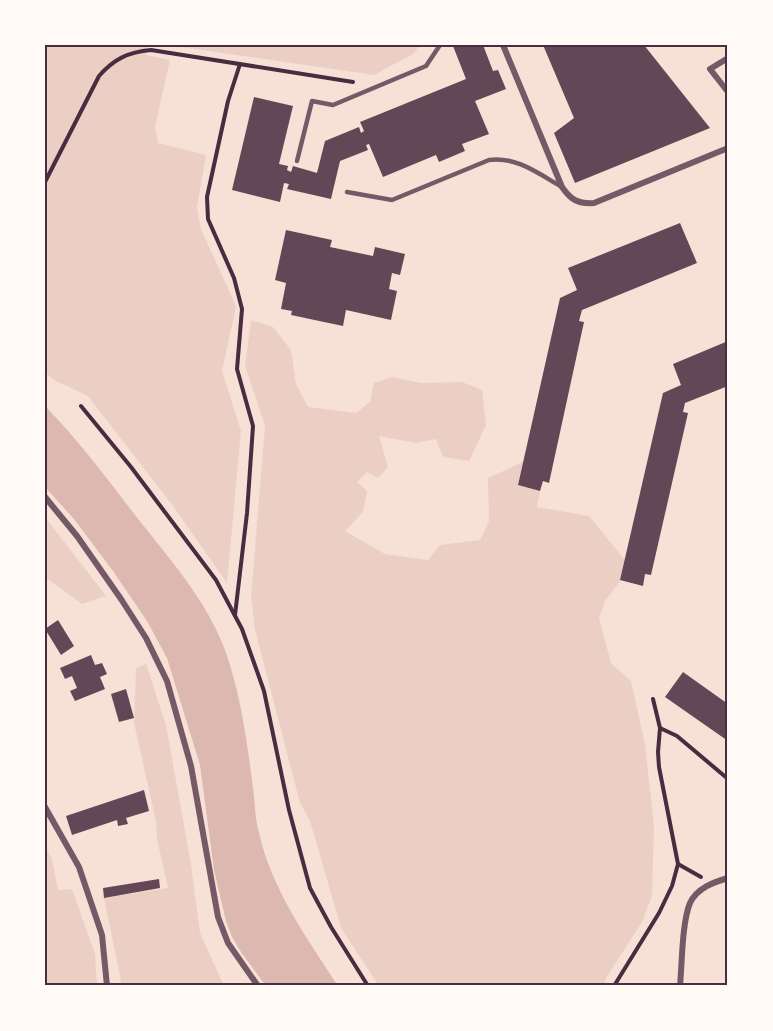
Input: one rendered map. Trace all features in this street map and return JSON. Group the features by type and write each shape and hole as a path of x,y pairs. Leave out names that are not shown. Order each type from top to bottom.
{"street":[{"path":"503,45 562,187 569,197 581,204 594,203 728,148"},
{"path":"728,58 711,69 728,92"},
{"path":"45,497 77,536 121,599 146,638 166,681 191,766 218,917 228,943 258,986"},
{"path":"45,807 79,867 102,935 107,986"},
{"path":"680,986 686,920 690,902 698,892 712,883 728,878"}],"lane":[{"path":"297,161 312,101 333,105 426,66 440,45"},
{"path":"347,192 392,200 499,158 517,162 562,187"}],"path":[{"path":"45,182 99,76 121,56 135,51 151,50 378,86"},
{"path":"235,616 247,513 253,426 237,369 242,309 234,279 208,219 207,197 228,101 240,64"},
{"path":"81,406 131,467 216,580 242,629 264,691 289,810 310,888 368,986"},
{"path":"614,986 659,913 672,886 678,864 659,767 660,728 653,699"},
{"path":"660,728 677,736 728,779"},
{"path":"678,864 712,883"}],"shaded area":[{"path":"45,45 148,45 146,55 170,60 155,127 158,143 206,155 197,207 201,229 236,306 222,371 241,431 227,583 173,506 88,396 54,380 45,372"},
{"path":"168,45 420,45 413,54 374,75"},
{"path":"251,320 273,327 291,350 296,384 308,407 356,413 370,402 374,383 392,377 421,383 462,382 482,390 486,425 469,461 443,457 436,439 416,443 379,436 388,467 378,478 367,472 357,482 367,491 363,512 345,531 385,554 428,560 440,545 480,540 489,521 488,478 523,462 518,485 540,491 537,507 589,516 625,560 621,580 605,601 599,618 611,663 631,681 645,744 654,826 652,896 642,922 606,978 604,986 379,986 341,928 310,821 300,803 255,630 251,597 265,426 245,366"},
{"path":"45,406 92,459 173,563 208,613 231,667 248,753 257,822 265,854 272,874 292,913 338,986 266,986 232,937 214,870 200,765 167,658 147,621 113,571 74,519 45,487"},
{"path":"45,518 106,596 82,604 45,577"},
{"path":"146,664 166,725 191,864 200,933 224,986 122,986 104,898 168,888 134,723 136,668"},
{"path":"45,846 52,859 58,890 72,889 95,954 97,986 45,986"}],"building":[{"path":"483,45 493,71 498,70 506,89 475,101 489,134 462,144 465,151 439,162 436,155 383,177 369,144 366,145 368,150 340,161 331,199 287,189 289,184 284,183 280,202 232,190 254,97 293,106 279,164 288,166 287,170 291,172 293,166 317,173 325,141 359,127 361,133 364,131 360,122 466,79 453,46"},
{"path":"543,45 644,45 710,128 575,183 554,133 574,118"},
{"path":"680,223 697,263 582,310 579,321 584,322 549,483 543,481 540,491 518,485 560,298 577,290 568,268"},
{"path":"286,230 332,240 330,247 373,256 375,247 405,254 400,275 392,273 389,289 397,291 391,320 346,310 343,326 291,315 292,311 281,309 286,283 275,280"},
{"path":"728,341 728,386 685,403 683,412 688,413 651,575 645,574 643,586 620,580 663,393 681,385 673,364"},
{"path":"58,620 74,646 61,655 45,629"},
{"path":"91,655 95,665 102,663 107,674 100,677 105,689 75,701 70,691 77,688 72,676 65,679 60,668"},
{"path":"683,672 728,704 728,741 665,697"},
{"path":"126,689 134,718 119,722 111,694"},
{"path":"144,790 149,811 126,818 128,824 118,826 117,820 72,835 66,816"},
{"path":"159,879 160,888 104,898 103,888"}]}
